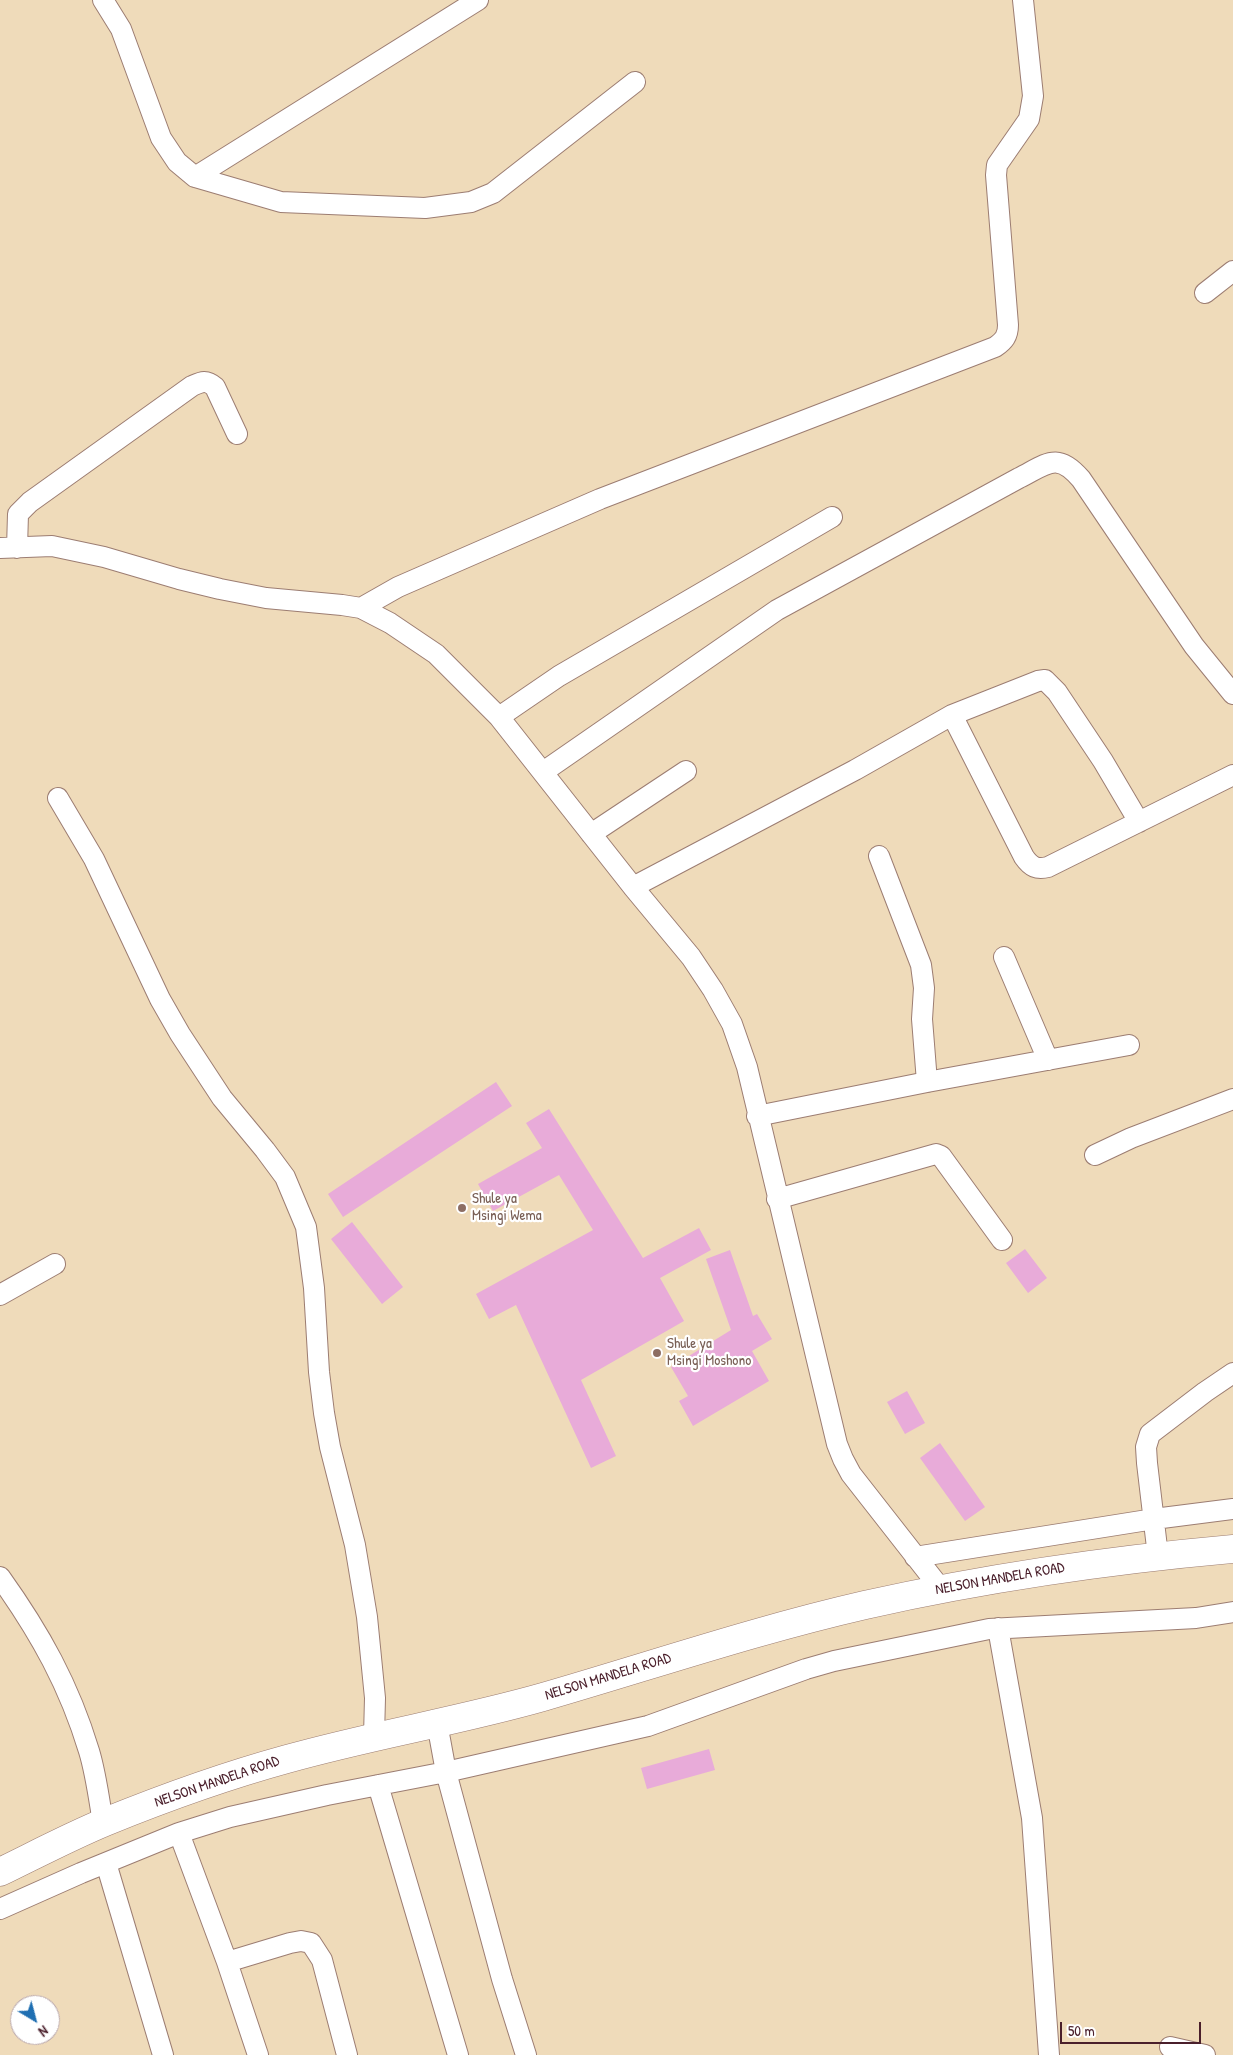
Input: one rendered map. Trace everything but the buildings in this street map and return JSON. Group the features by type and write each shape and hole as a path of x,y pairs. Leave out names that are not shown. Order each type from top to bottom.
{"main road":[{"name":"NELSON MANDELA ROAD","path":"0,1872 103,1823 217,1780 284,1759 542,1697 782,1627 862,1606 940,1589 1089,1564 1233,1549"}],"street":[{"path":"103,0 121,29 161,138 177,162 195,178 281,202 425,208 471,202 493,193 635,82"},
{"path":"195,178 478,0"},
{"path":"361,608 398,586 600,499 995,348 1004,340 1008,333 1008,325 996,175 997,165 1029,119 1032,110 1033,96 1023,0"},
{"path":"1205,293 1233,270"},
{"path":"237,434 215,387 209,382 203,381 192,386 30,502 18,514 8,548 52,546 104,557 178,579 230,591 266,598 361,608 390,623 436,654 500,717 633,887 691,957 732,1024 747,1068 822,1384 843,1460 851,1474 940,1589"},
{"path":"543,772 777,610 1019,478 1053,462 1066,464 1081,479 1194,646 1233,694"},
{"path":"500,717 559,676 832,516"},
{"path":"633,887 854,770 952,715 1031,683 1046,680 1057,692 1103,761 1139,822"},
{"path":"952,715 1024,857 1033,867 1040,869 1048,867 1233,775"},
{"path":"591,834 686,771"},
{"path":"58,798 94,859 160,999 180,1034 222,1098 285,1177 306,1227 314,1288 319,1372 324,1413 330,1447 355,1545 367,1617 375,1698 374,1736"},
{"path":"879,856 921,965 924,988 922,1019 927,1082"},
{"path":"1004,957 1048,1060"},
{"path":"757,1116 927,1082 1129,1045"},
{"path":"1095,1155 1233,1099"},
{"path":"777,1199 936,1154 941,1156 1002,1240"},
{"path":"0,1295 55,1264"},
{"path":"1158,1556 1146,1447 1150,1434 1233,1373"},
{"path":"916,1558 1154,1519 1233,1509"},
{"path":"0,1577 35,1628 55,1663 72,1703 90,1753 103,1823"},
{"path":"0,1909 180,1833 230,1817 327,1794 446,1772 648,1726 806,1668 834,1661 998,1628 1196,1618 1233,1612"},
{"path":"998,1628 1032,1818 1049,2055"},
{"path":"437,1723 446,1772 502,1979 526,2055"},
{"path":"378,1785 458,2055"},
{"path":"180,1833 227,1962 258,2055"},
{"path":"106,1863 163,2055"},
{"path":"227,1962 301,1941 311,1943 322,1960 347,2055"},
{"path":"1170,2047 1205,2055"}],"place":[{"name":"Shule ya Msingi Wema","path":"462,1208"},
{"name":"Shule ya Msingi Moshono","path":"657,1353"}]}
